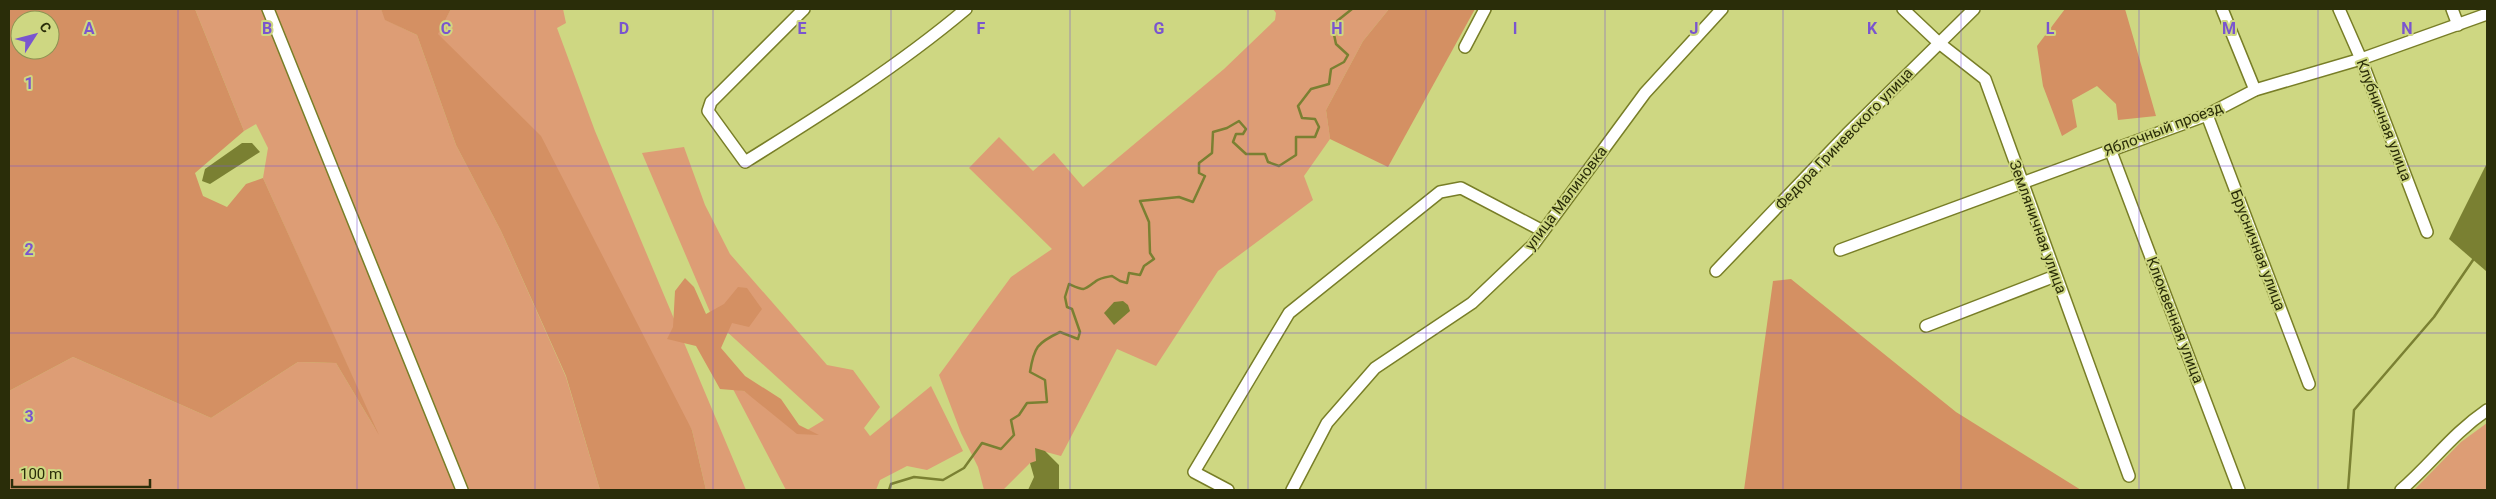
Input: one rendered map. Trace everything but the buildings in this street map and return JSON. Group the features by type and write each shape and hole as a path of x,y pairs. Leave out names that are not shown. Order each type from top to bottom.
{"street":[{"path":"268,9 462,490"},
{"path":"804,9 711,102 708,111 745,162 863,88 932,38 966,9"},
{"path":"1465,47 1486,9"},
{"name":"улица Малиновка","path":"1295,486 1327,422 1375,368 1472,303 1533,245 1645,93 1722,9"},
{"name":"Земляничная улица","path":"1903,9 1939,42 1985,79 2129,476"},
{"name":"Федора Гриневского улица","path":"1716,271 1847,134 1974,9"},
{"path":"2222,9 2256,90"},
{"name":"Клубничная улица","path":"2339,9 2361,59 2426,232"},
{"path":"2452,9 2458,25"},
{"name":"Яблочный проезд","path":"1840,250 2110,149 2207,115 2256,90 2361,59 2487,14"},
{"name":"Брусничная улица","path":"2207,115 2309,384"},
{"name":"Клюквенная улица","path":"2110,149 2239,490"},
{"path":"1228,490 1194,472 1289,313 1440,192 1461,188 1543,230"},
{"path":"1926,326 2055,276"},
{"path":"2401,490 2426,468 2444,445 2463,427 2487,410"}],"shaded area":[{"path":"9,9 195,9 244,131 195,173 203,196 227,207 246,184 263,178 379,435 336,363 298,362 211,418 73,357 9,391"},
{"path":"195,9 381,9 386,20 417,35 456,145 501,231 566,377 600,490 9,490 9,391 73,357 211,418 298,362 336,363 376,430 263,178 268,148 256,124 244,131"},
{"path":"381,9 451,9 438,34 541,136 692,430 706,490 600,490 566,376 501,231 456,145 417,35 385,20"},
{"path":"451,9 563,9 566,23 557,28 595,131 746,490 706,490 692,430 437,34"},
{"path":"1273,9 1389,9 1363,41 1326,110 1330,139 1304,176 1313,200 1218,271 1156,366 1117,349 1061,456 1035,449 1036,462 1030,463 1003,490 984,490 978,467 961,433 939,375 1011,277 1052,249 969,168 999,137 1033,171 1054,153 1083,187 1224,69 1275,20 1276,13"},
{"path":"1389,9 1475,9 1388,167 1330,139 1326,110 1363,41"},
{"path":"2065,9 2125,9 2156,116 2118,120 2116,104 2097,86 2072,100 2077,127 2062,136 2043,86 2037,46"},
{"path":"242,143 252,143 260,152 210,184 202,181 205,169"},
{"path":"684,147 705,205 730,254 827,365 853,370 880,407 864,428 870,436 931,386 963,451 927,470 907,466 880,480 876,490 786,490 733,389 744,391 804,432 824,420 713,319 642,153"},
{"path":"2487,163 2487,270 2486,271 2449,239"},
{"path":"685,278 694,287 706,314 724,304 738,287 747,288 762,309 749,327 732,323 721,348 745,376 781,399 799,425 819,435 797,434 744,391 720,389 696,346 667,339 673,327 675,291"},
{"path":"1791,279 1956,412 2081,490 1744,490 1773,281"},
{"path":"1123,301 1128,305 1130,311 1114,325 1104,313 1114,302"},
{"path":"2487,423 2487,490 2414,490 2461,442"},
{"path":"1035,448 1045,451 1059,465 1059,490 1028,490 1034,477 1030,463 1036,461"}],"waterway":[{"path":"889,490 891,484 914,477 943,480 964,468 982,443 1001,449 1014,435 1011,420 1019,415 1027,403 1047,402 1045,380 1030,372 1031,364 1035,351 1046,339 1060,332 1078,339 1080,332 1072,309 1067,307 1065,297 1069,284 1084,289 1104,278 1112,276 1127,283 1129,273 1140,275 1144,266 1154,259 1150,253 1149,222 1140,201 1179,197 1193,202 1205,176 1199,173 1199,163 1212,153 1213,132 1227,128 1239,121 1246,129 1243,134 1236,134 1233,142 1246,154 1265,154 1268,162 1279,166 1296,155 1296,137 1315,137 1319,127 1315,119 1302,118 1298,106 1311,89 1329,84 1331,69 1344,62 1348,55 1336,44 1332,25 1352,9"},
{"path":"2348,490 2354,410 2434,317 2473,260"}]}
